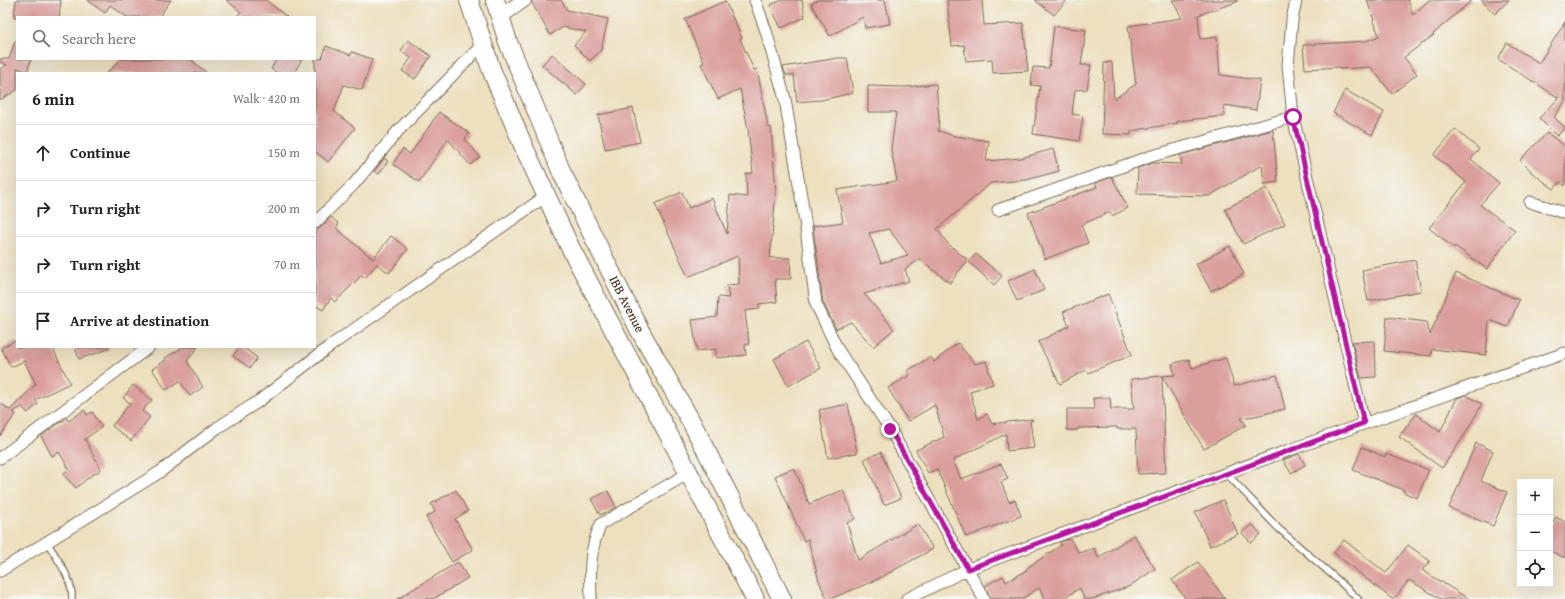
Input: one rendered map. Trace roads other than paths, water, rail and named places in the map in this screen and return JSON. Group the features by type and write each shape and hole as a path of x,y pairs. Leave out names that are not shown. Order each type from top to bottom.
{"main road":[{"path":"470,0 491,69 569,245 755,599"},
{"name":"IBB Avenue","path":"495,0 508,42 562,173 639,329 693,425 782,599"}],"street":[{"path":"500,17 524,0"},
{"path":"755,0 766,31 786,99 816,304 838,350 890,429 984,599"},
{"path":"1296,0 1292,20 1288,65 1293,117 1364,423"},
{"path":"316,222 354,184 398,130 483,44"},
{"path":"998,210 1152,156 1293,117"},
{"path":"0,571 160,472 217,428 259,401 330,346 546,196"},
{"path":"1530,202 1565,213"},
{"path":"0,458 148,348"},
{"path":"907,599 968,569 1364,423 1565,353"},
{"path":"591,599 590,568 594,539 601,524 689,472"}],"lane":[{"path":"1226,473 1278,528 1358,599"},
{"path":"47,542 68,579 72,599"}]}
